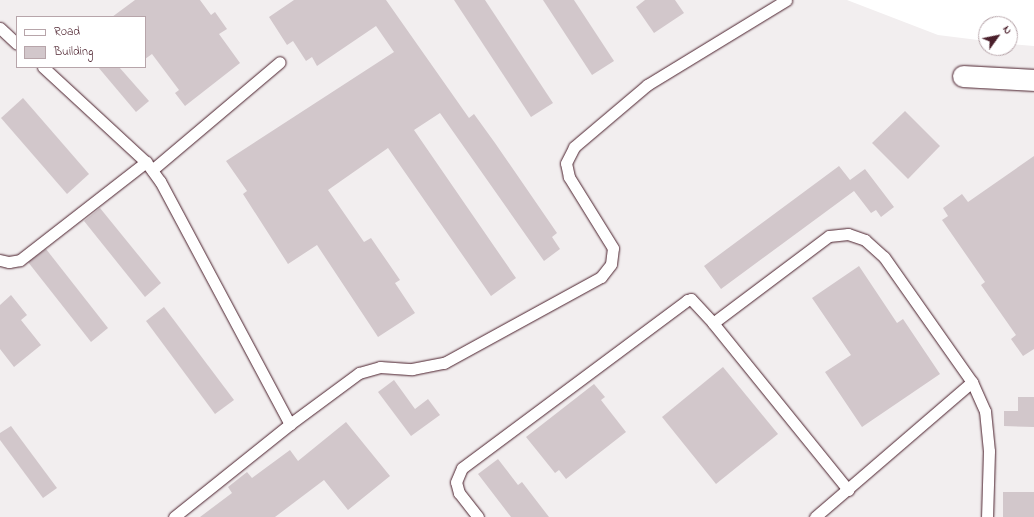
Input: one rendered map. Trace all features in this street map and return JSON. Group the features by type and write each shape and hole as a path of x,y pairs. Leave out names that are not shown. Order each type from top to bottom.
{"street":[{"path":"963,76 1034,80"}],"lane":[{"path":"174,517 290,424 359,373 380,367 412,369 444,363 602,277 611,264 613,248 570,177 566,163 574,147 647,86 786,0"},
{"path":"0,28 16,43"},
{"path":"0,260 9,262 20,260 149,166 280,62"},
{"path":"43,68 149,166 160,181 290,424"},
{"path":"713,323 830,236 848,234 865,240 884,257 972,382 985,411 989,451 987,517"},
{"path":"478,517 459,492 456,482 462,468 687,300 691,299 695,301 848,490"},
{"path":"816,517 972,382"}],"shaded area":[{"path":"0,0 847,0 938,35 978,40 978,56 1018,56 1018,45 1034,46 1034,517 0,517"}],"building":[{"path":"135,0 200,0 211,15 215,12 227,29 219,34 240,63 185,106 175,93 179,90 152,54 146,58 146,16 113,16"},
{"path":"294,0 386,0 469,118 474,114 495,143 557,233 552,237 560,249 544,261 440,113 414,130 516,278 491,296 388,148 328,190 364,242 371,238 400,280 395,283 415,313 378,337 317,245 288,264 243,194 247,191 226,161 394,52 376,26 317,66 312,57 306,61 293,41 287,45 269,17"},
{"path":"454,0 485,0 553,103 531,117"},
{"path":"543,0 574,0 614,61 592,75"},
{"path":"645,0 675,0 684,13 654,33 636,7"},
{"path":"99,68 120,68 149,101 136,112"},
{"path":"23,98 89,174 67,194 1,118"},
{"path":"905,111 940,146 908,179 872,143"},
{"path":"1034,156 1034,349 1023,356 1011,339 1016,335 981,285 985,282 942,220 948,216 943,208 962,194 968,202"},
{"path":"839,166 850,180 865,169 894,207 881,217 876,210 871,213 854,191 721,289 704,266"},
{"path":"100,208 161,283 145,297 84,221"},
{"path":"46,249 108,328 91,342 28,262"},
{"path":"859,266 897,323 903,319 940,374 862,427 825,372 851,355 812,298"},
{"path":"11,295 27,315 21,320 41,345 14,367 0,349 0,305"},
{"path":"164,307 234,400 215,414 146,321"},
{"path":"723,367 778,434 716,484 662,417"},
{"path":"394,380 415,409 428,399 440,415 411,436 378,392"},
{"path":"594,384 605,397 601,400 626,432 566,479 559,470 555,473 526,437"},
{"path":"1018,397 1034,397 1034,427 1004,426 1004,411 1018,411"},
{"path":"346,422 390,476 348,510 324,480 275,517 200,517 232,493 228,487 247,472 252,478 290,450 298,461"},
{"path":"11,426 57,488 43,498 0,440 0,433"},
{"path":"498,459 518,485 522,482 549,517 511,517 478,474"},
{"path":"1003,492 1034,492 1034,517 1003,517"}]}
